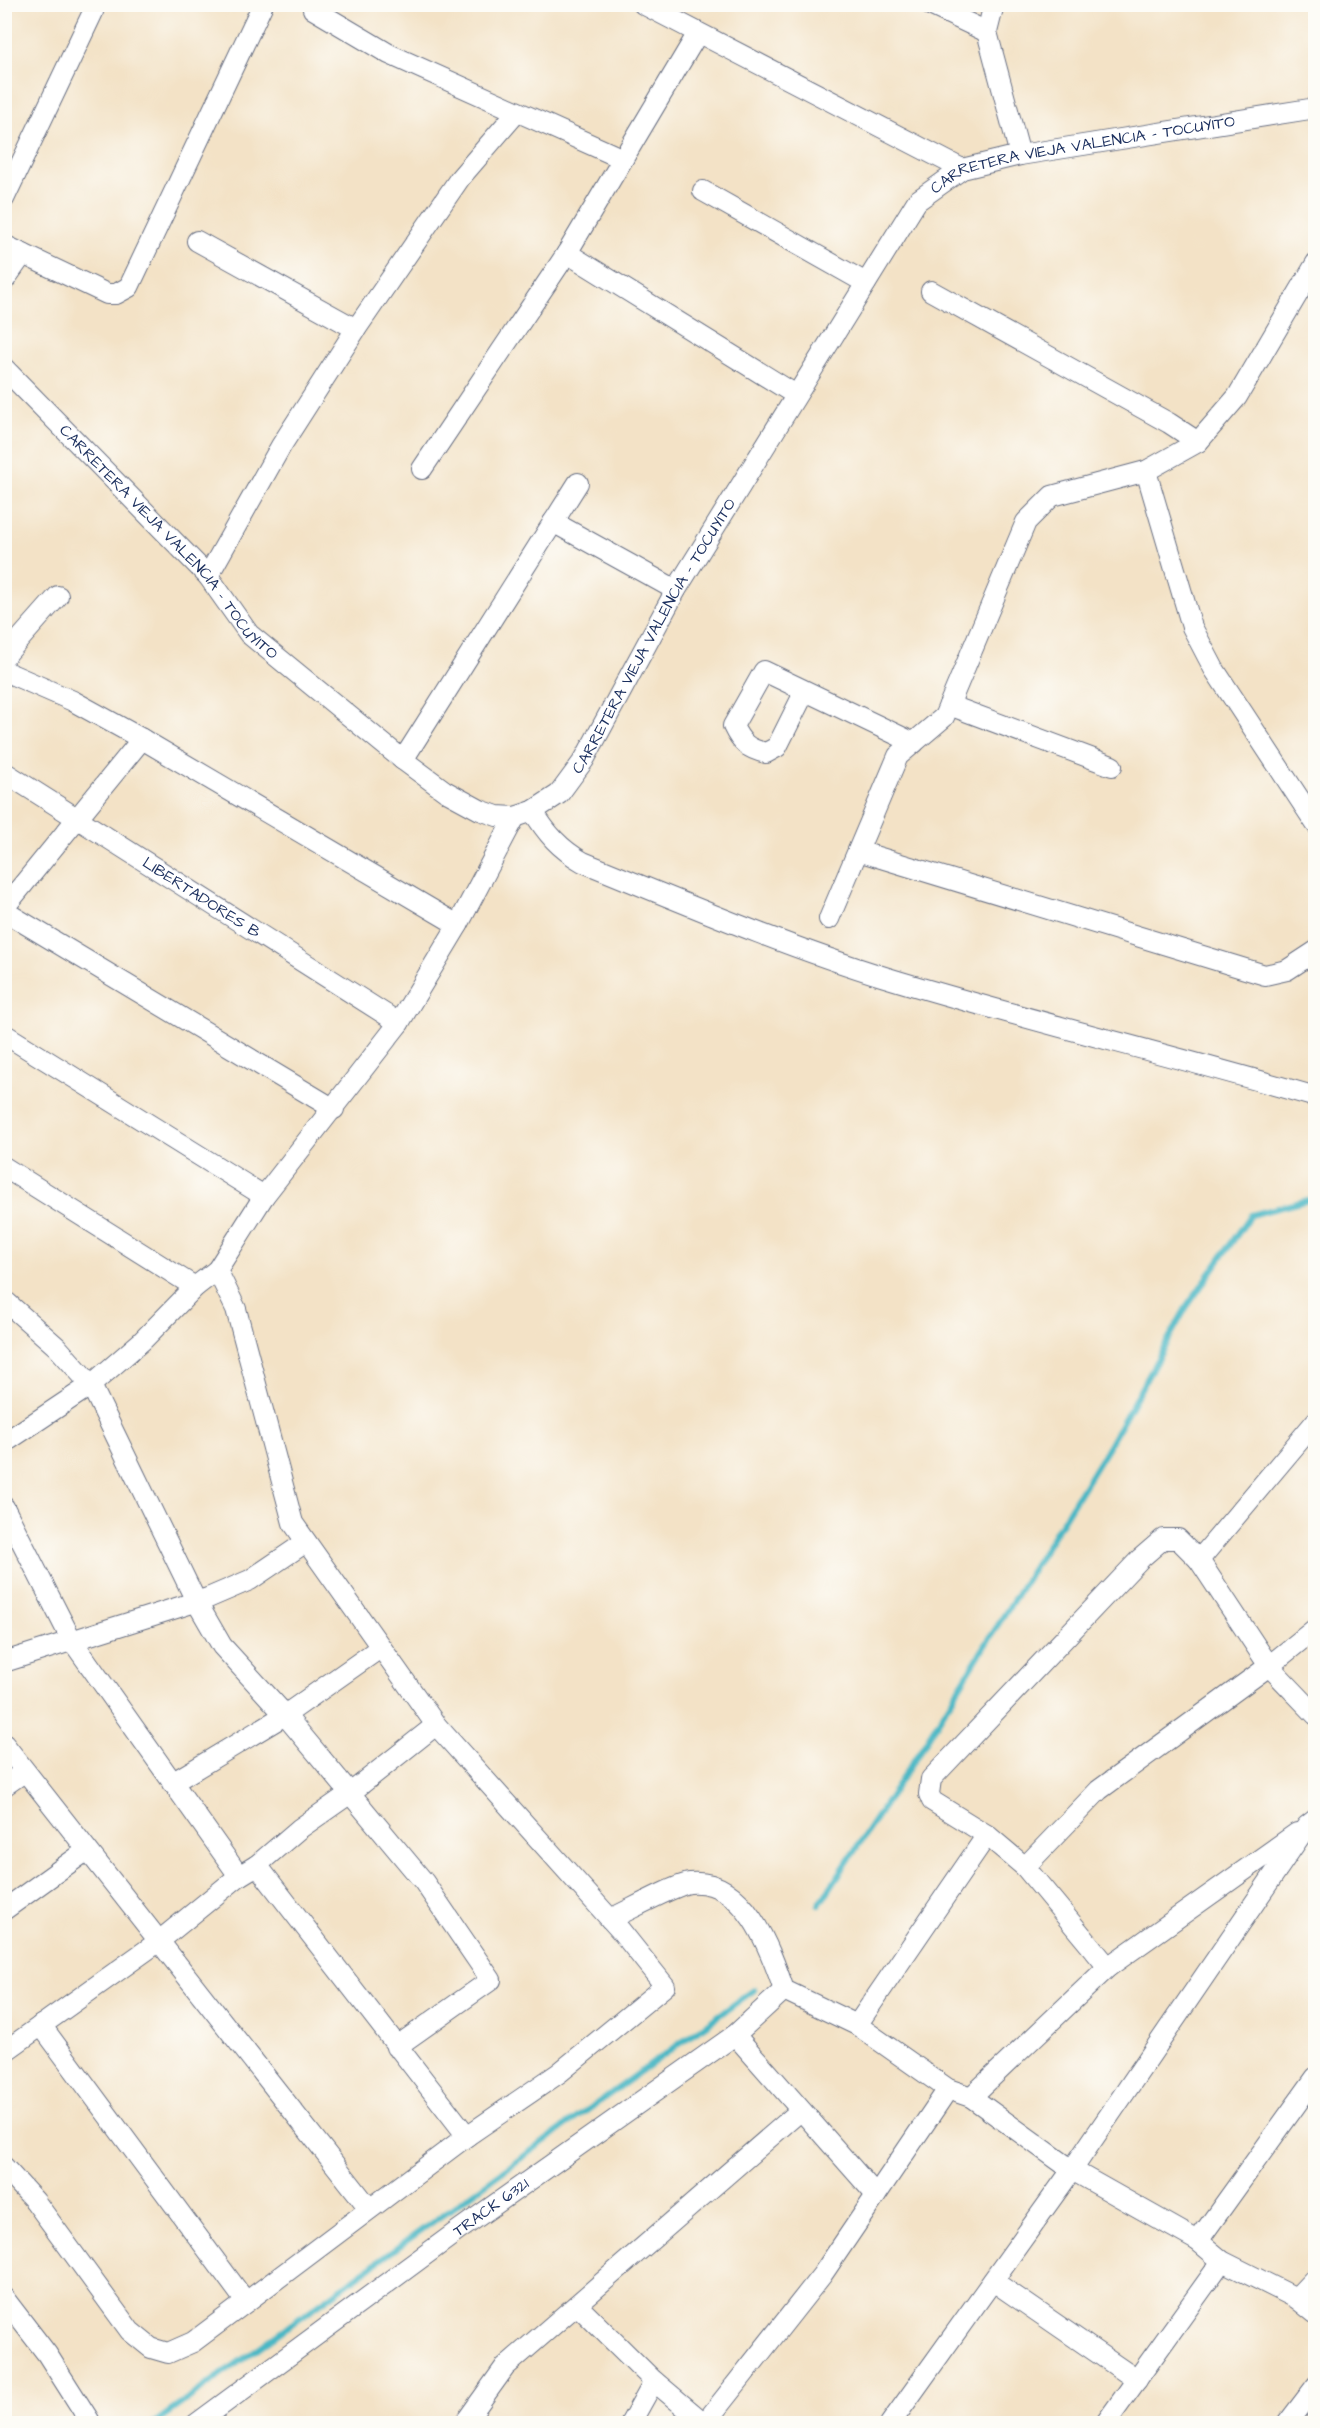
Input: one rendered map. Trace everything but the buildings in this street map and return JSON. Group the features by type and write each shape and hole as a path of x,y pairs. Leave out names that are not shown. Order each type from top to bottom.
{"street":[{"path":"4,245 107,294 123,291 129,287 263,4"},
{"path":"643,4 962,169"},
{"path":"928,4 987,32"},
{"path":"994,4 987,32 1020,155"},
{"path":"313,9 389,54 623,159"},
{"path":"4,199 93,12"},
{"path":"422,469 567,253 698,33"},
{"name":"CARRETERA VIEJA VALENCIA - TOCUYITO","path":"4,368 208,576 249,634 402,760 445,790 480,810 497,816 524,814 559,794 584,760 676,590 917,201 962,169 1020,155 1316,108"},
{"path":"208,576 281,446 356,329 460,178 517,112"},
{"path":"703,191 866,284"},
{"path":"197,241 356,329"},
{"path":"567,253 796,395"},
{"path":"4,281 23,254"},
{"path":"829,919 898,756 944,717 1026,522 1052,496 1146,471 1198,442 1237,397 1316,263"},
{"path":"931,291 1169,423 1198,442"},
{"path":"1146,471 1192,627 1214,669 1316,824"},
{"path":"402,760 578,483"},
{"path":"553,522 676,590"},
{"path":"4,657 57,596"},
{"path":"4,671 73,701 142,739 458,925"},
{"path":"806,691 914,743"},
{"path":"949,705 1112,766"},
{"path":"142,739 4,910 334,1109"},
{"name":"LIBERTADORES B","path":"4,772 399,1023"},
{"path":"4,1443 91,1385 195,1287 217,1270 264,1196 399,1023 524,814 559,846 583,862 784,943 887,977 1033,1020 1316,1097"},
{"path":"858,850 1265,975 1287,970 1316,951"},
{"path":"4,1034 264,1196"},
{"path":"4,1167 195,1287"},
{"path":"4,2167 36,2201 130,2331 151,2348 168,2353 193,2342 369,2208 467,2136 559,2073 665,1986 610,1919 436,1725 292,1523 236,1309 217,1270"},
{"path":"4,1300 57,1347 91,1385 196,1601 222,1646 285,1715 424,1882 491,1980 396,2047"},
{"path":"1199,1560 1316,1421"},
{"path":"4,1507 72,1639 238,1876"},
{"path":"1108,1967 1025,1867 987,1835 932,1801 929,1794 931,1779 1141,1558 1163,1539 1178,1539 1199,1560 1269,1666 1316,1715"},
{"path":"4,1662 196,1601 250,1580 306,1542"},
{"path":"1025,1867 1099,1790 1269,1666 1316,1628"},
{"path":"172,1783 285,1715 380,1648"},
{"path":"4,2052 158,1942 238,1876 257,1866 299,1829 349,1794 436,1725"},
{"path":"4,1744 369,2208"},
{"path":"4,1786 24,1772"},
{"path":"971,2097 1108,1967 1311,1822"},
{"path":"890,2424 1072,2170 1311,1822"},
{"path":"857,2025 987,1835"},
{"path":"4,1910 86,1851"},
{"path":"257,1866 467,2136"},
{"path":"610,1919 690,1883 719,1887 742,1906 755,1923 784,1990 857,2025 948,2090 971,2097 1072,2170 1198,2241 1222,2261 1296,2298 1316,2314"},
{"name":"TRACK 6321","path":"196,2424 459,2230 735,2035 784,1990"},
{"path":"41,2025 246,2302"},
{"path":"735,2035 876,2195"},
{"path":"1198,2241 1316,2077"},
{"path":"577,2306 654,2381 705,2423 822,2275 948,2090"},
{"path":"464,2424 506,2367 800,2111"},
{"path":"1105,2424 1222,2261"},
{"path":"1296,2298 1316,2277"},
{"path":"993,2281 1137,2380"},
{"path":"4,2298 47,2354 77,2401 88,2420 83,2424"},
{"path":"630,2424 654,2381"},
{"path":"1287,2424 1316,2386"}],"waterway":[{"path":"819,1905 918,1754 1110,1444 1186,1308 1251,1215 1316,1198"},
{"path":"153,2424 754,1990"}]}
